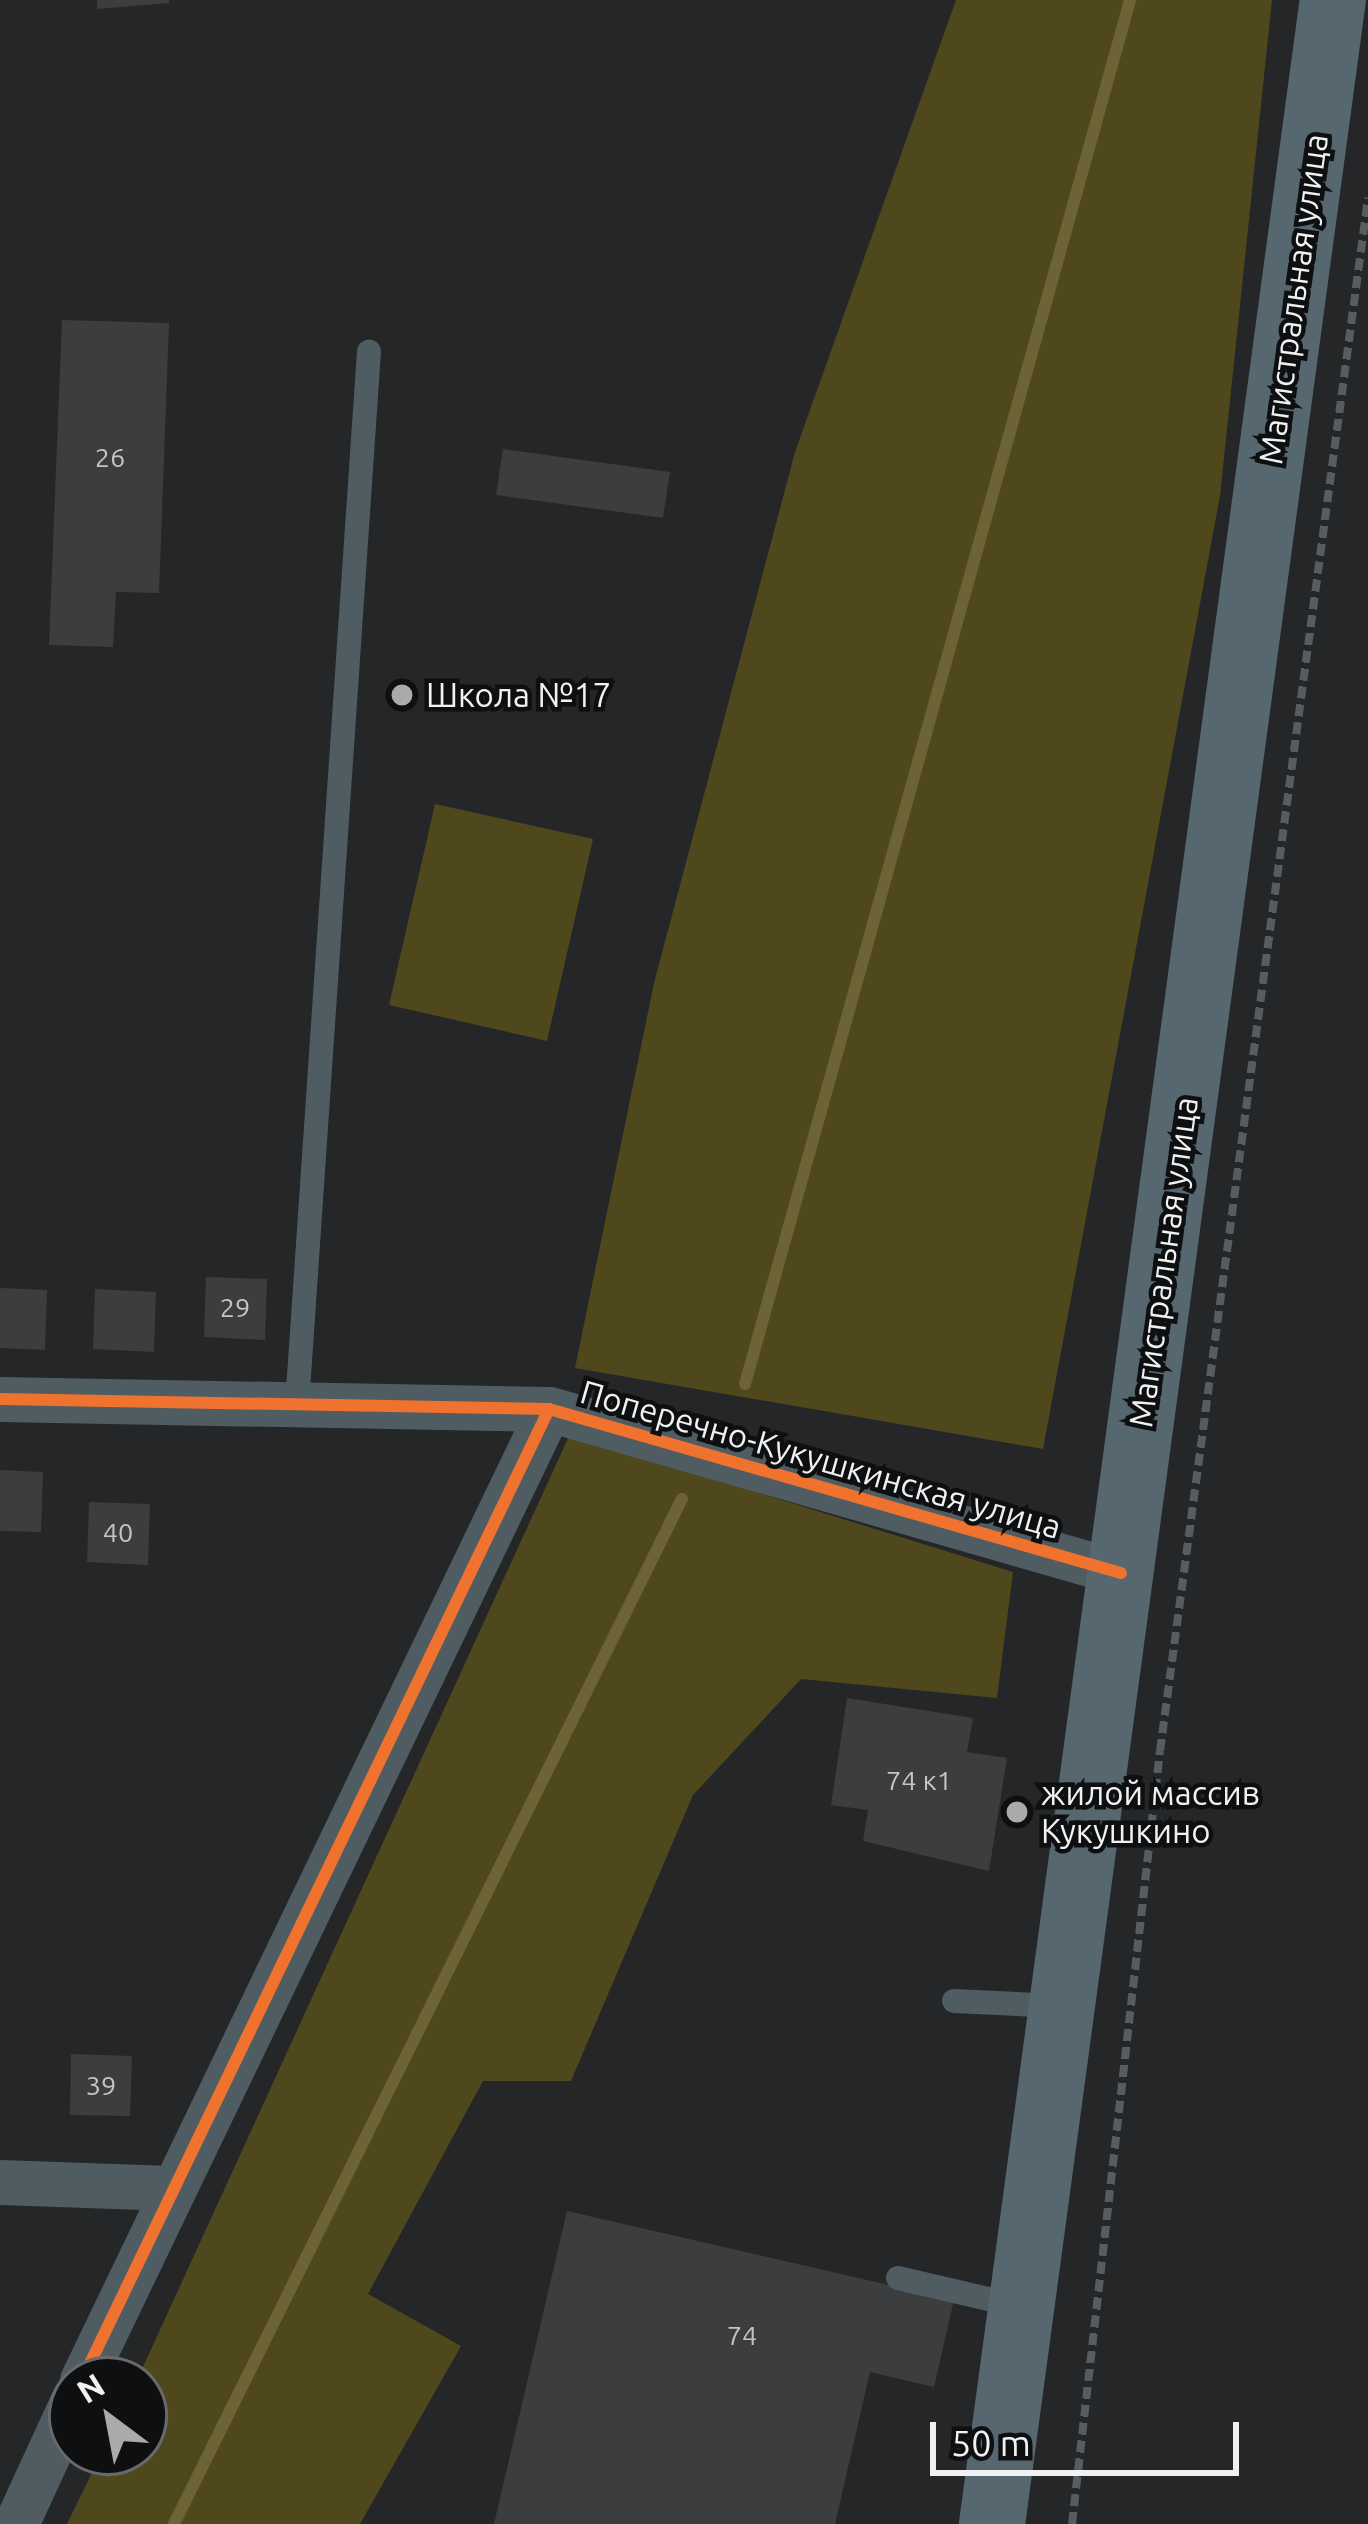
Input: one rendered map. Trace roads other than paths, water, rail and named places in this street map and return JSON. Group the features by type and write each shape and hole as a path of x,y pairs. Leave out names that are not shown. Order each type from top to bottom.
{"main road":[{"name":"Магистральная улица","path":"992,2524 1333,0"}],"street":[{"name":"Поперечно-Кукушкинская улица","path":"0,1399 549,1409 1121,1573"},
{"path":"93,2356 549,1409"},
{"path":"0,2182 171,2188"},
{"path":"16,2524 48,2454"}],"lane":[{"path":"297,1405 369,351"},
{"path":"954,2001 1062,2006"},
{"path":"898,2278 1022,2307"}],"waterway":[{"path":"745,1384 1130,0"},
{"path":"174,2524 682,1499"}],"place":[{"name":"Школа №17","path":"402,695"},
{"name":"жилой массив Кукушкино","path":"1017,1812"}]}
